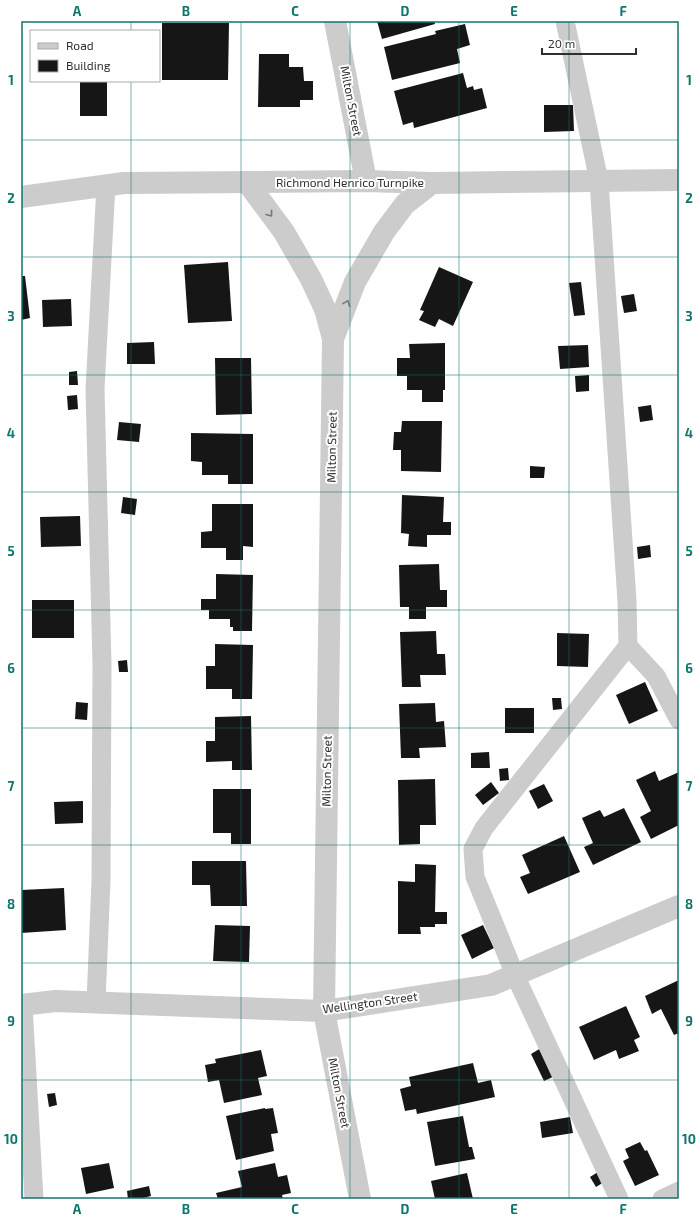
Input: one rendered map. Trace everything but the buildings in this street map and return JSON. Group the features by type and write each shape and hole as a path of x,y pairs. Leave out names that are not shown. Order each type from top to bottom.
{"street":[{"name":"Milton Street","path":"335,21 366,181"},
{"name":"Richmond Henrico Turnpike","path":"21,197 124,183 366,181 432,183 679,180"},
{"name":"Milton Street","path":"247,182 284,232 310,279 325,309 333,339 324,1011 360,1199"},
{"name":"Milton Street","path":"333,339 355,282 384,232 405,204 432,183"},
{"name":"Wellington Street","path":"22,1005 56,1001 324,1011 491,985 679,906"}],"lane":[{"path":"566,21 599,181 628,646 656,676 679,720"},
{"path":"96,1002 102,882 102,664 95,389 106,185"},
{"path":"619,1199 503,948 476,876 473,849 484,828 628,646"},
{"path":"22,1005 34,1199"},
{"path":"662,1199 679,1191"}]}
